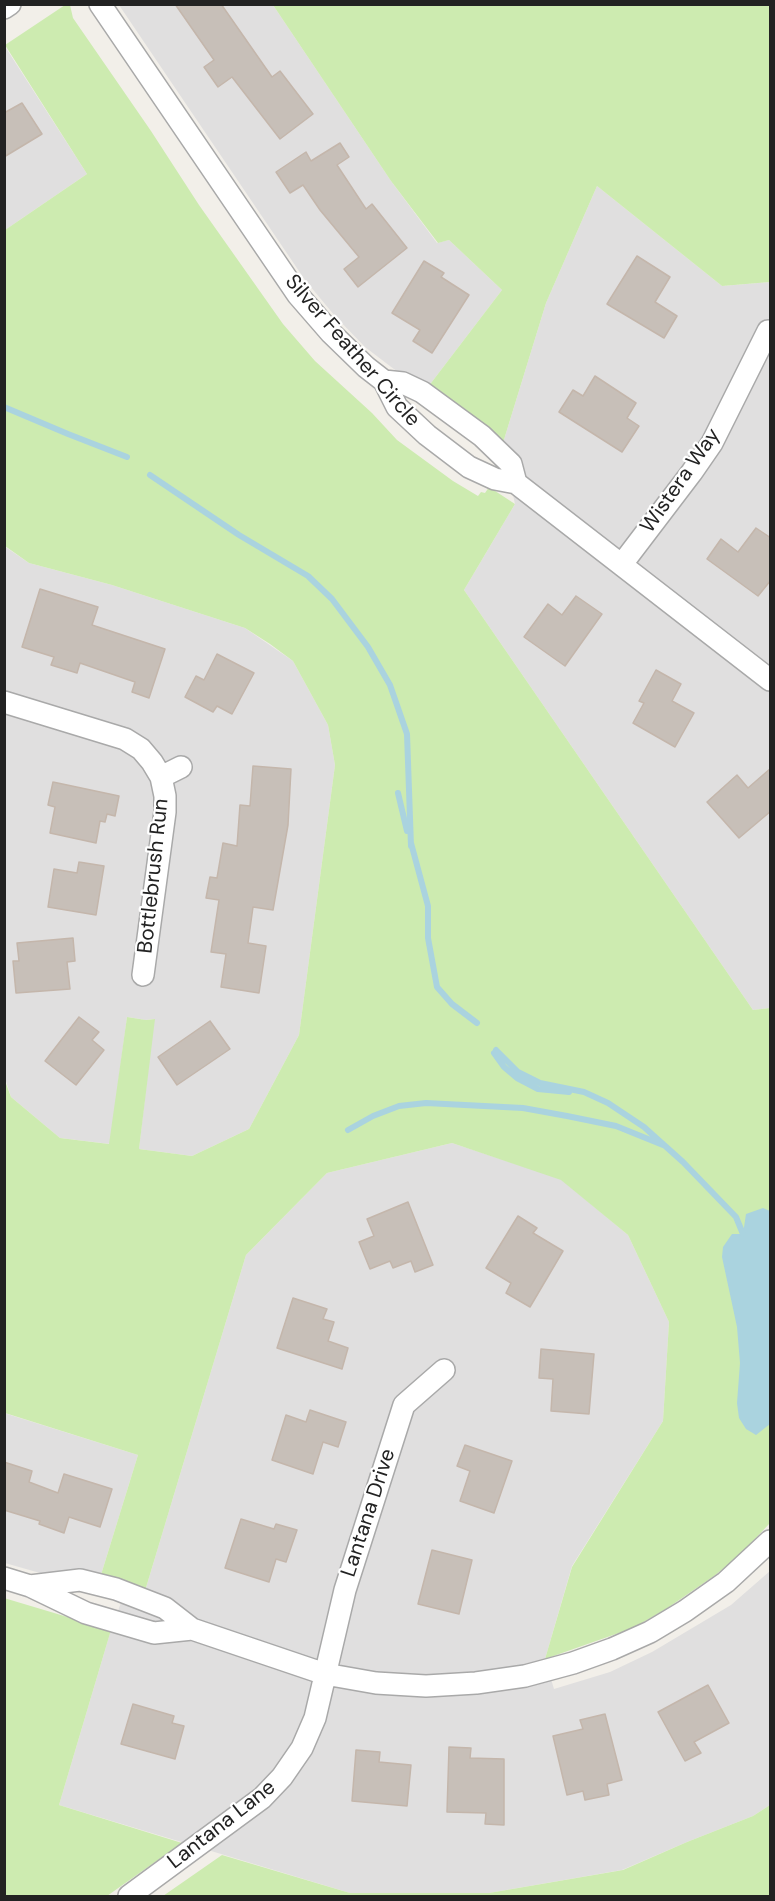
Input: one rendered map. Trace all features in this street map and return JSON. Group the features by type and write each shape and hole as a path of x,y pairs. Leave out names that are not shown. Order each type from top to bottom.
{"street":[{"path":"4,8 10,4"},
{"name":"Silver Feather Circle","path":"99,4 298,295 330,333 384,381 397,407 469,467 495,479 516,483 771,680"},
{"name":"Wistera Way","path":"622,564 712,443 768,331"},
{"path":"384,381 403,383 422,392 482,436 511,464 516,483"},
{"name":"Bottlebrush Run","path":"4,702 125,739 141,749 161,777 165,796 165,812 143,975"},
{"path":"161,777 181,767"},
{"name":"Lantana Drive","path":"325,1674 345,1590 404,1405 444,1370"},
{"path":"30,1586 80,1580 116,1589 165,1608 192,1629 325,1674 376,1683 426,1686 525,1676 573,1664 621,1645 685,1611 726,1582 771,1540"},
{"path":"4,1578 30,1586 86,1614 154,1633 192,1629"},
{"name":"Lantana Lane","path":"129,1896 247,1811 282,1777 302,1748 315,1718 325,1674"}],"shaded area":[{"path":"119,5 273,5 391,181 437,243 449,240 502,290 428,387 403,376 365,347 305,280"},
{"path":"4,45 87,174 5,230 4,230"},
{"path":"597,186 722,286 770,282 770,1008 753,1010 464,590 515,504 502,446 546,303"},
{"path":"4,546 29,563 112,585 245,628 293,661 328,725 335,765 299,1035 249,1129 192,1156 139,1149 154,1019 127,1017 110,1144 60,1138 11,1097 5,1078"},
{"path":"452,1143 561,1179 628,1235 669,1322 663,1421 572,1566 545,1659 554,1689 610,1672 652,1652 731,1605 770,1571 770,1805 753,1816 622,1870 489,1893 350,1893 59,1805 111,1630 127,1586 145,1591 246,1255 327,1173"},
{"path":"4,1413 138,1455 100,1578 40,1573 5,1563"}],"green space":[{"path":"65,5 70,5 73,18 199,205 283,324 315,361 372,413 397,440 453,481 478,496 481,492 485,493 489,487 515,504 464,590 753,1010 770,1008 770,1523 738,1557 666,1609 633,1628 545,1659 572,1567 663,1421 669,1322 628,1235 561,1180 452,1143 327,1173 246,1255 145,1591 100,1578 138,1455 5,1413 4,1078 11,1097 60,1138 109,1144 127,1017 155,1019 139,1149 192,1156 249,1129 299,1035 335,765 328,725 293,661 270,644 245,628 112,585 29,563 5,546 5,230 87,174 5,45"},
{"path":"273,5 770,5 770,282 722,286 597,186 546,303 502,446 428,387 502,290 449,240 438,243 391,181"},
{"path":"4,1598 111,1630 59,1805 182,1843 107,1896 5,1896"},
{"path":"770,1805 770,1896 163,1896 222,1855 350,1893 489,1893 623,1870 753,1816"}],"water":[{"path":"763,1208 770,1211 770,1424 756,1435 746,1429 739,1418 737,1403 740,1363 737,1327 722,1257 723,1247 732,1234 743,1234 746,1214"}],"building":[{"path":"175,4 221,4 272,77 280,71 313,114 280,139 232,77 218,87 204,67 214,60"},
{"path":"22,103 42,134 4,157 4,113"},
{"path":"340,143 349,157 337,165 366,209 372,204 407,248 358,287 344,269 359,257 320,210 303,185 290,193 276,172 306,152 311,161"},
{"path":"637,256 670,277 655,302 677,316 664,338 607,304"},
{"path":"424,261 444,273 441,277 469,295 432,353 413,341 420,330 392,313"},
{"path":"595,376 636,403 627,418 639,426 622,452 559,412 573,390 583,396"},
{"path":"756,528 771,538 771,580 758,596 707,559 721,539 738,552"},
{"path":"40,589 98,607 92,625 165,649 149,698 132,692 135,682 80,663 77,673 51,665 54,657 22,647"},
{"path":"576,596 602,614 565,666 524,637 548,604 562,615"},
{"path":"217,654 254,673 232,714 217,706 213,712 185,697 196,676 204,680"},
{"path":"656,670 681,684 672,701 694,713 675,747 633,723 644,703 639,701"},
{"path":"253,766 291,769 288,825 273,910 253,907 248,943 266,946 259,993 221,987 226,954 211,952 219,900 206,898 210,877 217,878 223,843 237,846 240,805 250,806"},
{"path":"771,768 771,811 739,838 707,802 737,775 748,788"},
{"path":"53,782 119,796 115,816 107,814 105,822 100,821 96,843 50,833 55,807 48,805"},
{"path":"79,862 104,866 96,915 48,907 54,869 77,873"},
{"path":"73,938 75,961 67,962 70,989 16,993 13,961 19,961 17,943"},
{"path":"79,1017 99,1032 92,1040 104,1050 76,1085 45,1061"},
{"path":"210,1021 230,1049 177,1085 158,1057"},
{"path":"408,1202 433,1265 415,1272 411,1261 393,1268 390,1261 370,1269 359,1242 374,1236 367,1219"},
{"path":"518,1216 537,1228 533,1233 563,1251 530,1307 506,1293 511,1283 486,1268"},
{"path":"293,1298 327,1309 323,1319 334,1322 328,1341 348,1348 342,1369 277,1348"},
{"path":"541,1349 594,1354 589,1414 551,1411 553,1379 539,1378"},
{"path":"310,1410 346,1422 338,1447 323,1442 313,1474 272,1460 286,1415 306,1422"},
{"path":"465,1445 512,1461 494,1513 460,1501 470,1471 457,1466"},
{"path":"4,1462 32,1471 29,1482 58,1493 64,1474 112,1489 100,1527 69,1517 64,1533 39,1524 40,1521 4,1510"},
{"path":"241,1519 274,1529 276,1524 297,1530 286,1562 276,1559 269,1582 225,1568"},
{"path":"432,1550 472,1560 459,1614 418,1604"},
{"path":"708,1685 729,1723 694,1742 701,1753 685,1761 658,1712"},
{"path":"133,1704 174,1716 172,1723 184,1726 175,1759 121,1744"},
{"path":"605,1714 622,1780 607,1784 609,1795 585,1800 583,1791 567,1795 553,1736 583,1729 580,1720"},
{"path":"449,1747 471,1748 470,1758 504,1759 504,1825 485,1824 486,1813 447,1812"},
{"path":"356,1750 380,1752 379,1762 411,1765 407,1806 352,1801"}],"waterway":[{"path":"4,407 127,457"},
{"path":"150,475 239,535 308,576 332,599 368,647 390,685 407,734 411,846"},
{"path":"398,793 407,831"},
{"path":"411,843 428,906 428,938 437,987 452,1004 477,1023"},
{"path":"496,1050 518,1072 540,1083 584,1092 608,1103 644,1127 683,1162 736,1217 743,1234"},
{"path":"494,1053 504,1067 517,1078 538,1089 569,1092"},
{"path":"348,1130 373,1116 399,1106 426,1103 523,1108 616,1126 663,1145"}]}
